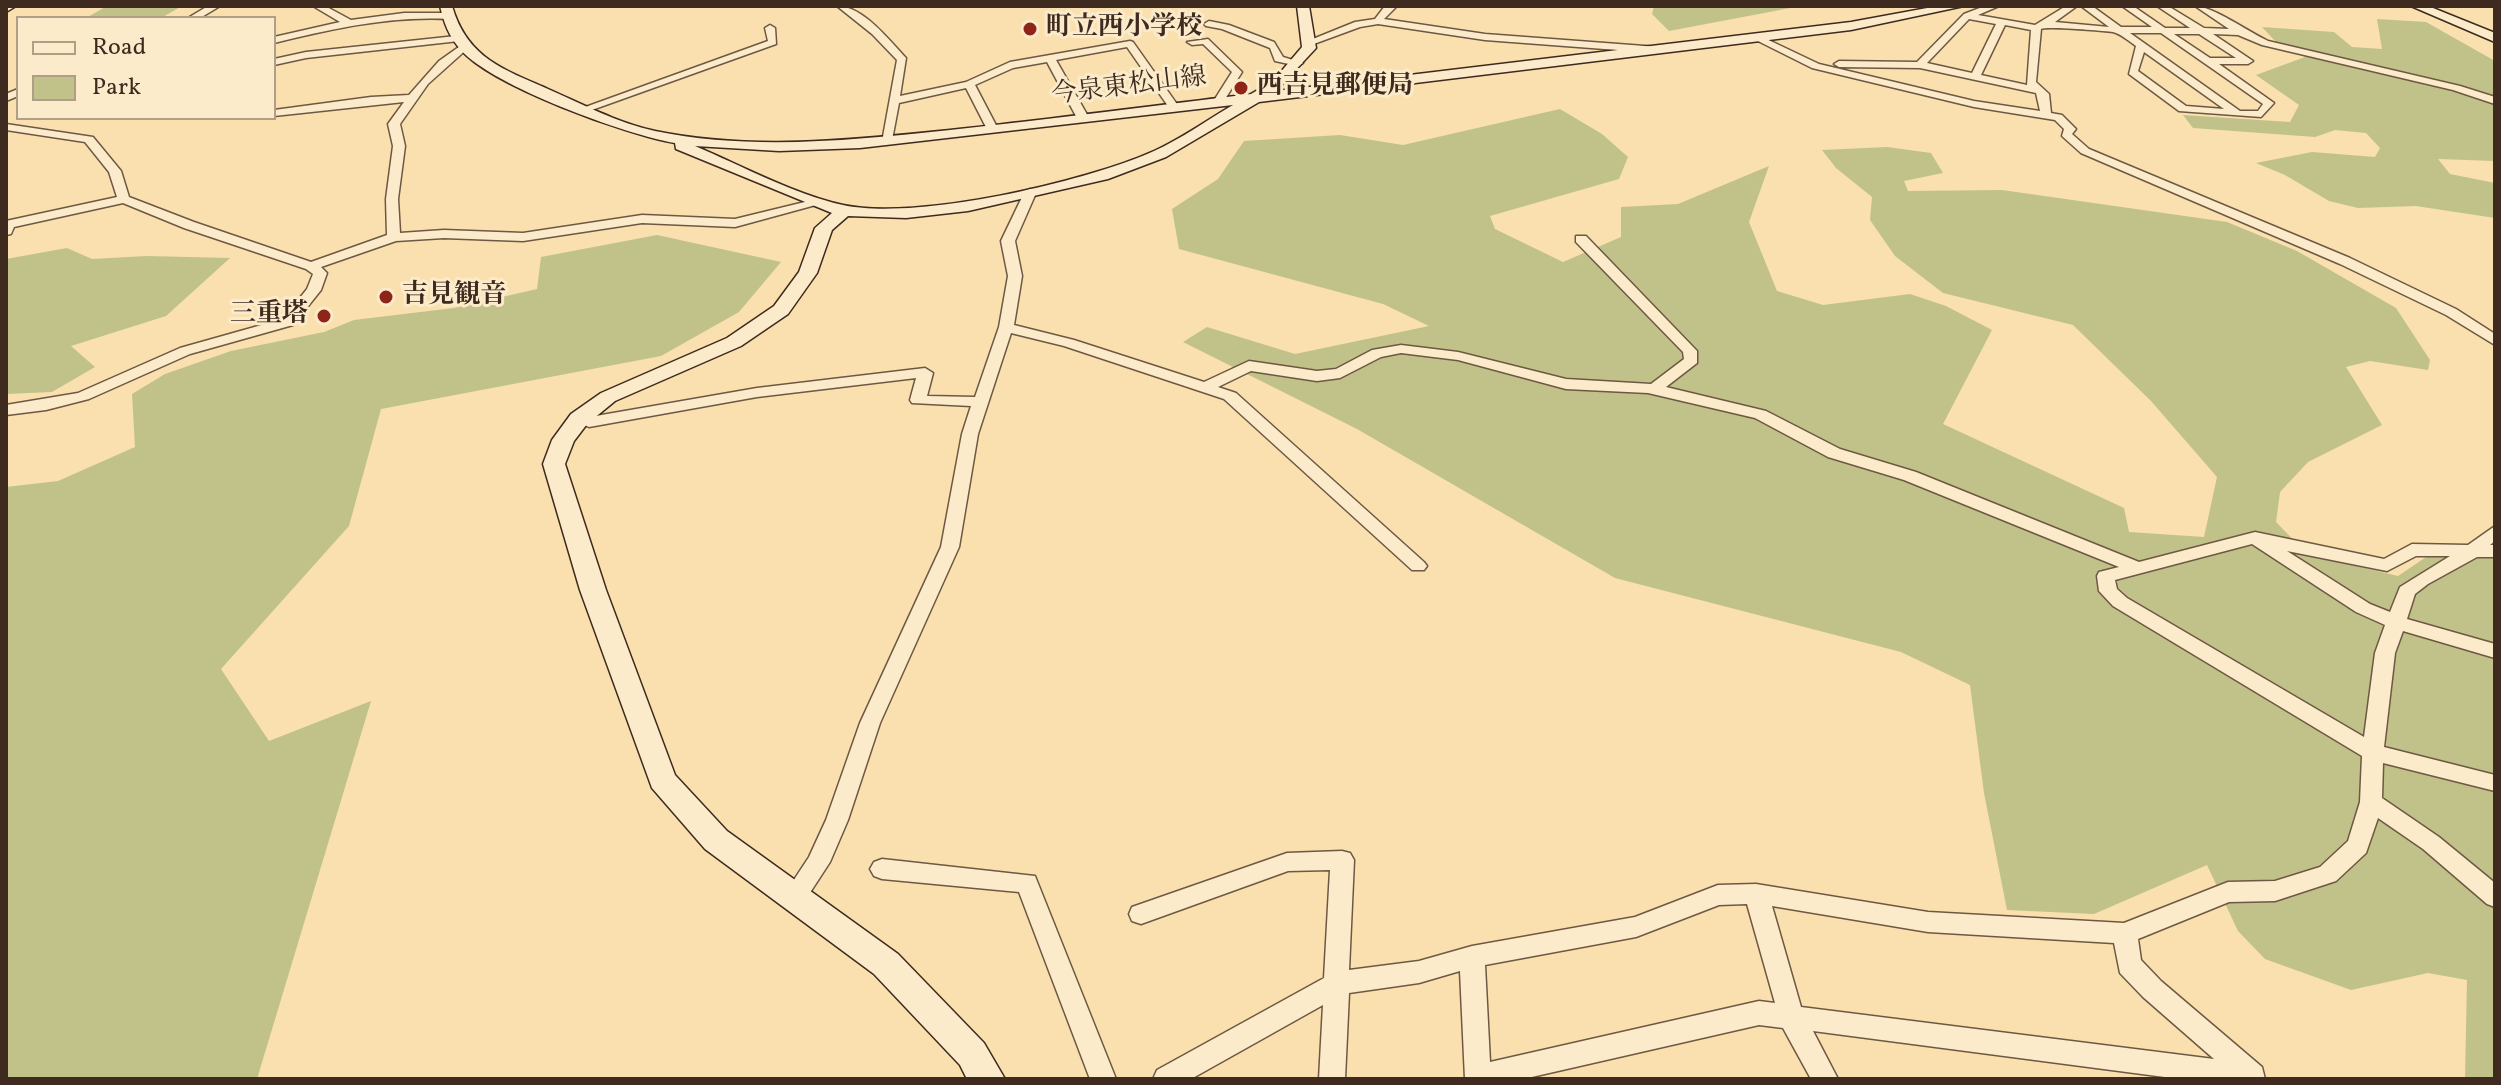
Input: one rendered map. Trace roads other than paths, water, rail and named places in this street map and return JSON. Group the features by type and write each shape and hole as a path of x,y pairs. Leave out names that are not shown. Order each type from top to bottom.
{"street":[{"path":"197,16 215,6"},
{"path":"319,6 350,23"},
{"path":"842,6 875,32 902,60 886,140"},
{"path":"657,136 817,203 844,211 917,212 1030,193 1102,176 1161,154 1278,84 1309,48 1303,6"},
{"path":"1378,21 1392,6"},
{"path":"1920,65 1963,11 1994,6"},
{"path":"2046,111 2044,94 2031,83 2042,25 2072,6"},
{"path":"2086,6 2237,114"},
{"path":"2127,6 2269,103 2261,114 2183,109 2133,72 2141,46"},
{"path":"2162,6 2248,61 2208,61"},
{"path":"2200,6 2240,32 2281,48 2456,88 2495,101"},
{"path":"2417,6 2495,38"},
{"path":"276,40 350,23 447,11 460,43"},
{"path":"1963,11 2002,22 2083,29 2240,32"},
{"name":"今泉東松山線","path":"460,43 497,71 657,136 768,145 886,140 992,129 1963,11"},
{"path":"1308,43 1358,24 1378,21 1485,37 1658,50"},
{"path":"1975,77 2002,22"},
{"path":"1209,24 1225,25 1249,37 1264,40 1274,46 1279,59 1298,63"},
{"path":"585,109 773,42 770,28"},
{"path":"1755,37 1773,43 1800,61 1974,104 2046,111"},
{"path":"1192,42 1205,41 1237,72 1218,102"},
{"path":"276,62 306,55 460,43"},
{"path":"394,237 392,199 399,146 394,124 411,98 460,43"},
{"path":"893,101 969,84 1010,65 1130,44 1174,107"},
{"path":"1050,58 1083,118"},
{"path":"1800,61 1920,65 2040,91"},
{"path":"1842,64 2046,111 2063,120 2070,129 2066,134 2068,138 2085,151 2345,261 2451,312 2495,341"},
{"path":"969,84 992,129"},
{"path":"276,113 411,98"},
{"path":"11,128 35,120"},
{"path":"11,128 89,139 115,171 124,199"},
{"path":"794,898 818,862 837,820 870,723 950,547 970,434 1006,327 1015,276 1008,241 1030,193"},
{"path":"6,410 59,403 185,351 288,322 314,290 320,273 311,266 189,225 124,199 7,224"},
{"path":"311,266 394,237 444,234 523,237 642,219 735,223 817,203"},
{"path":"844,211 824,228 808,273 781,310 734,342 608,397 579,419 563,440 554,464 559,489 662,780 716,840 886,964 972,1054 987,1079"},
{"path":"1581,239 1690,351 1692,360 1654,389"},
{"path":"1006,327 1069,343 1230,396 1418,566"},
{"path":"1204,388 1249,366 1317,376 1340,373 1377,353 1401,349 1458,356 1566,384 1654,389 1760,414 1834,453 1910,476 2136,567"},
{"path":"579,419 589,422 680,404 832,381 925,373 918,400 981,402"},
{"path":"1166,1079 1338,983 1419,972 1472,957 1636,927 1718,895 1756,894 1928,922 2125,933 2228,892 2275,891 2328,874 2358,846 2371,802 2373,752 2385,653 2407,591 2471,552 2495,532"},
{"path":"2255,538 2363,608 2396,622 2495,651"},
{"path":"2495,551 2412,550 2387,565 2255,538 2106,576 2105,585 2110,594 2373,752 2495,783"},
{"path":"2371,802 2431,843 2495,897"},
{"path":"1141,914 1287,862 1342,860 1332,1079"},
{"path":"882,869 1027,883 1103,1079"},
{"path":"1756,894 1792,1019 1825,1079"},
{"path":"2125,933 2129,965 2152,989 2256,1077"},
{"path":"1472,957 1478,1078 1759,1013 2256,1077"}],"place":[{"name":"町立西小学校","path":"1030,29"},
{"name":"西吉見郵便局","path":"1241,88"},
{"name":"吉見観音","path":"386,297"},
{"name":"三重塔","path":"324,316"}]}
